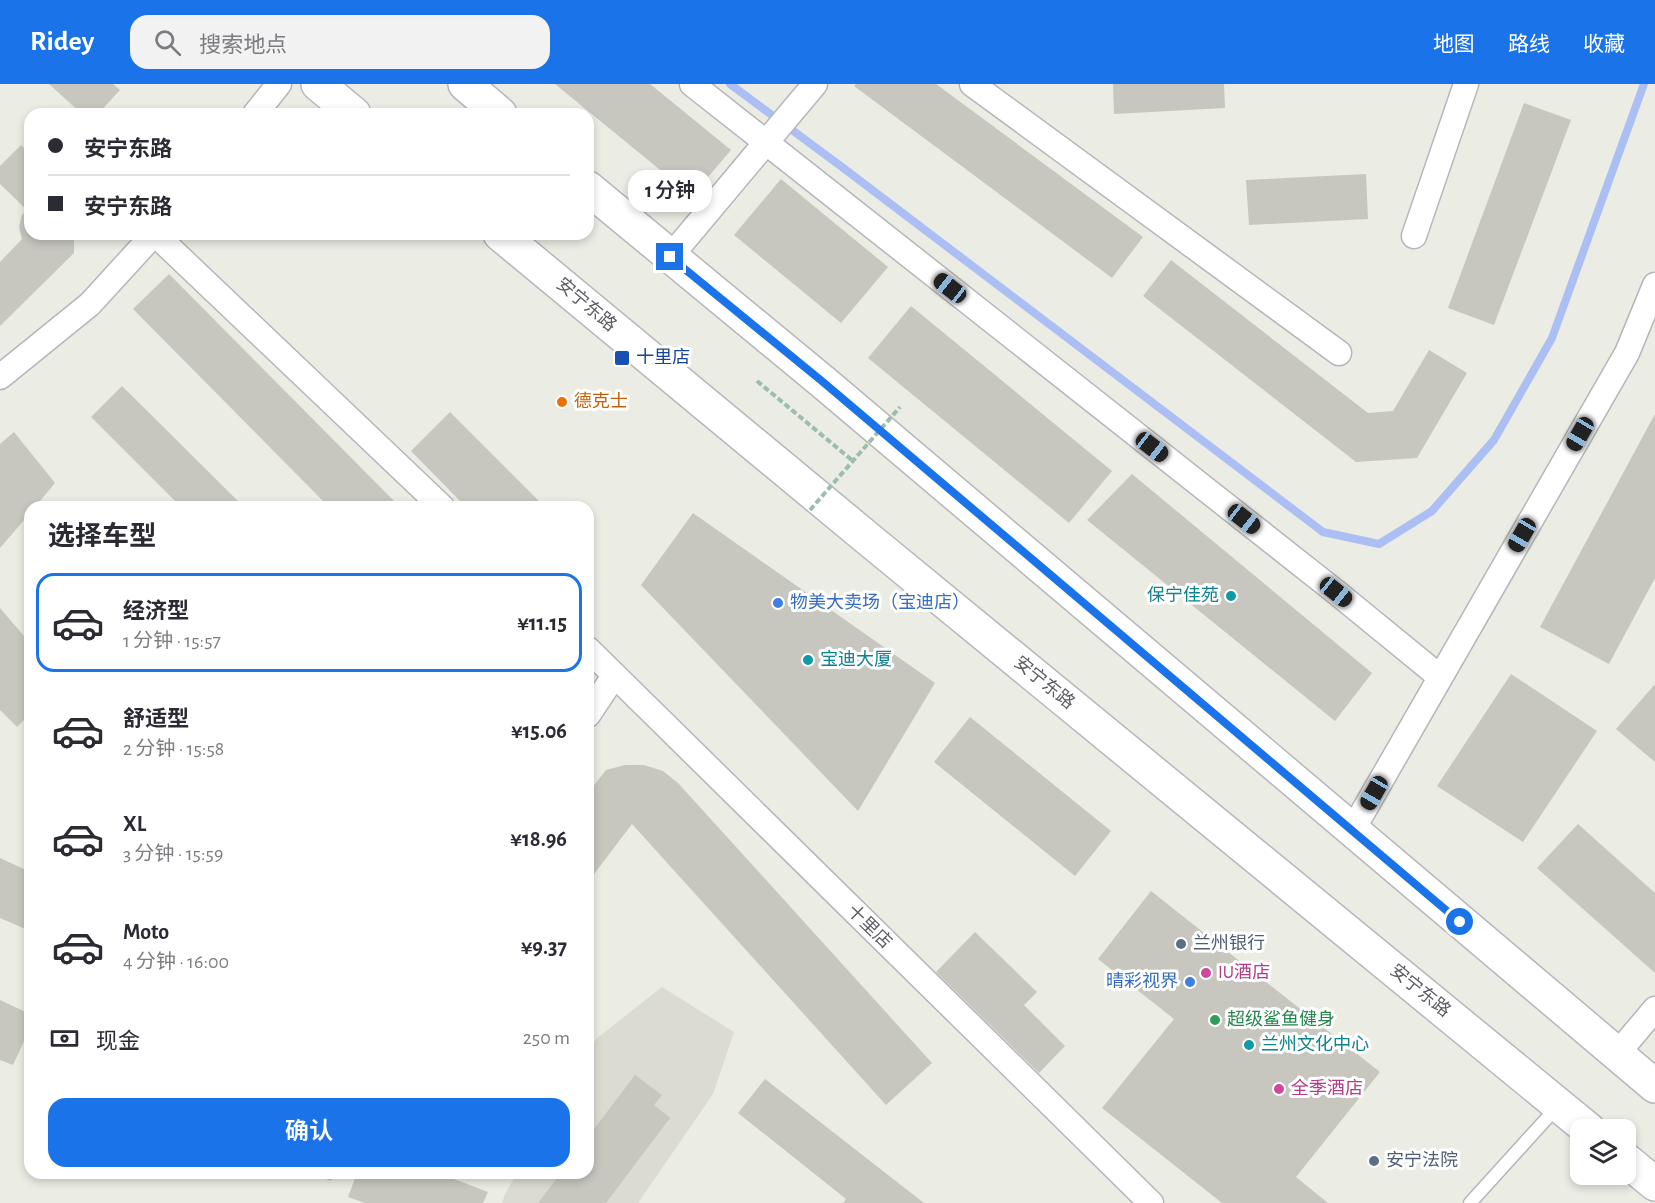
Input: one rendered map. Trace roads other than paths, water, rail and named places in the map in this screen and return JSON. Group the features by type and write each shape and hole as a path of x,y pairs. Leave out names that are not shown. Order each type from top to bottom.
{"main road":[{"path":"318,84 347,108"},
{"path":"465,84 493,108"},
{"path":"594,193 823,382 1655,1086"},
{"name":"安宁东路","path":"507,240 1576,1119"},
{"path":"1636,1168 1655,1184"}],"street":[{"path":"260,108 279,84"},
{"path":"692,84 769,140 1440,677"},
{"path":"670,257 815,84"},
{"path":"972,84 1339,352"},
{"path":"1414,236 1466,84"},
{"path":"0,377 90,304 149,240"},
{"path":"160,240 436,501"},
{"path":"1352,831 1627,352 1655,285"},
{"name":"十里店","path":"594,656 1151,1203"},
{"path":"594,707 614,676"},
{"path":"1617,1054 1655,1009"}],"lane":[{"path":"1470,1203 1559,1105"}],"waterway":[{"path":"730,84 1323,532 1379,544 1432,511 1494,440 1552,338 1644,84"}],"place":[{"name":"十里店","path":"622,358"},
{"name":"德克士","path":"562,402"},
{"name":"保宁佳苑","path":"1231,596"},
{"name":"物美大卖场（宝迪店）","path":"778,603"},
{"name":"宝迪大厦","path":"808,660"},
{"name":"兰州银行","path":"1181,944"},
{"name":"IU酒店","path":"1206,973"},
{"name":"晴彩视界","path":"1190,982"},
{"name":"超级鲨鱼健身","path":"1215,1020"},
{"name":"兰州文化中心","path":"1249,1045"},
{"name":"全季酒店","path":"1279,1089"},
{"name":"安宁法院","path":"1374,1161"}]}
